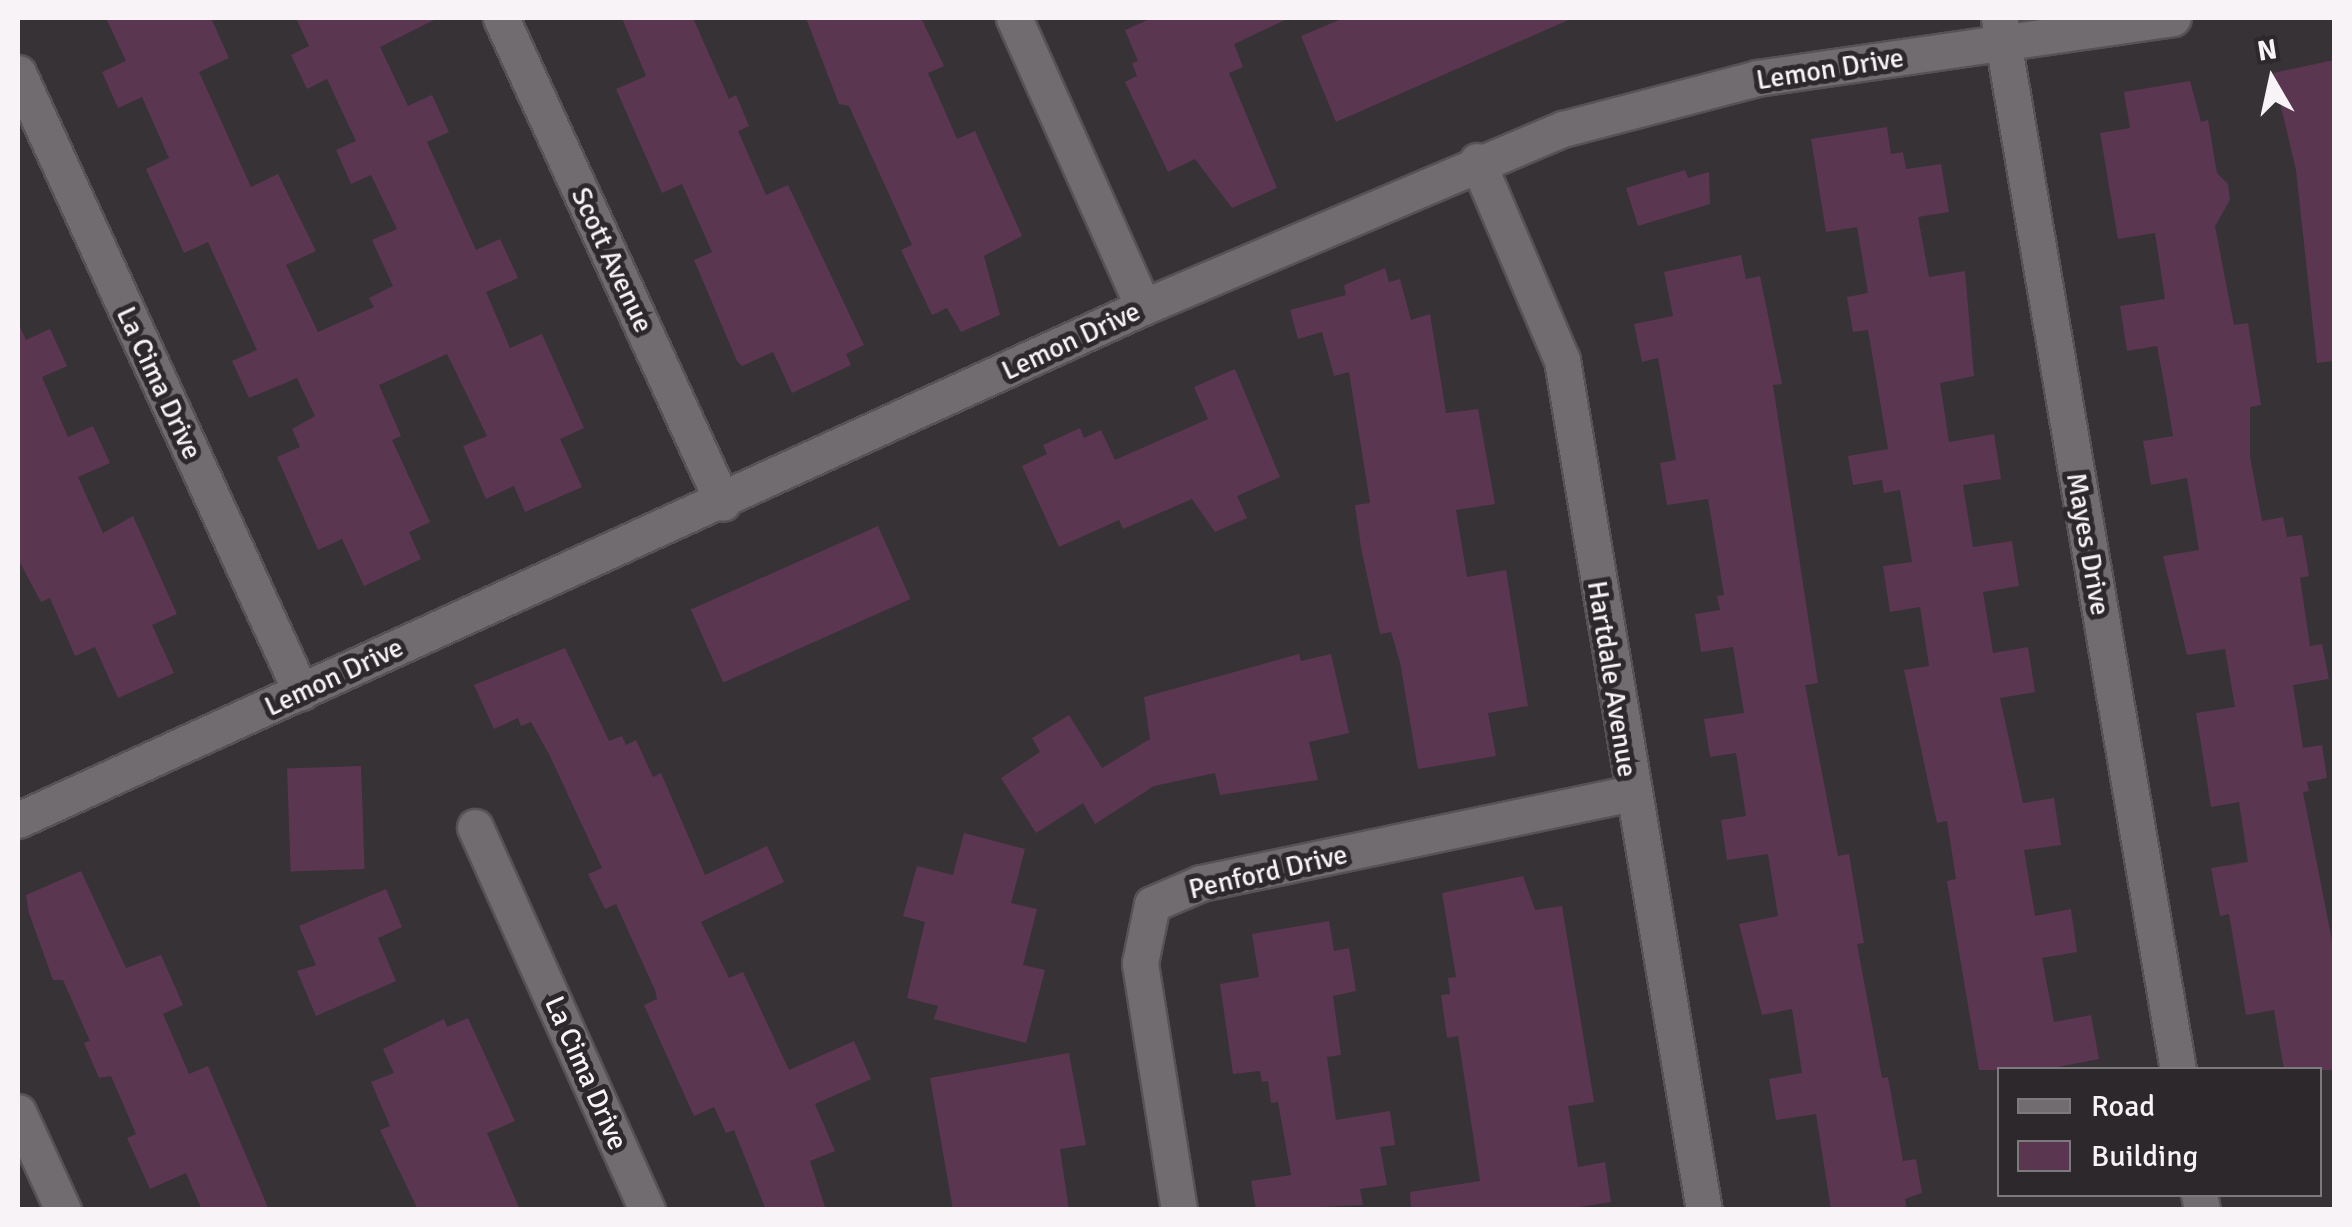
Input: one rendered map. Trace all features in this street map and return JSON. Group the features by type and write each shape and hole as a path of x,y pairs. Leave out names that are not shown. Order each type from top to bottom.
{"street":[{"name":"Scott Avenue","path":"501,18 723,502"},
{"path":"1014,18 1143,308"},
{"name":"Lemon Drive","path":"18,820 1143,308 1477,161 1562,129 1756,78 2000,30 2173,18"},
{"name":"Mayes Drive","path":"2000,30 2177,1067"},
{"name":"La Cima Drive","path":"18,73 300,692"},
{"name":"Hartdale Avenue","path":"1477,161 1562,360 1630,793 1704,1210"},
{"name":"Penford Drive","path":"1179,1210 1140,963 1152,904 1201,883 1630,793"},
{"name":"La Cima Drive","path":"474,827 648,1210"},
{"path":"18,1112 63,1210"}],"building":[{"path":"106,18 211,18 229,58 199,72 251,187 278,174 316,251 286,265 318,332 374,307 369,298 393,286 372,240 397,229 371,175 351,184 336,150 356,141 327,79 307,89 291,55 309,46 296,18 438,18 380,47 408,106 432,95 449,132 427,142 476,250 500,239 518,278 486,292 510,348 542,334 584,428 560,439 582,487 525,512 514,486 486,499 463,446 487,436 447,354 379,385 401,436 392,440 430,522 409,532 421,559 364,586 342,539 318,550 277,457 300,447 292,429 315,416 297,378 249,398 232,361 257,350 208,242 184,253 146,169 169,158 142,97 118,108 102,72 126,61"},
{"path":"622,18 693,18 729,99 736,95 749,126 738,131 766,195 788,185 864,345 846,354 851,365 792,393 773,352 742,366 737,361 694,260 712,252 682,184 662,193 616,89 646,76"},
{"path":"806,18 921,18 944,66 928,73 957,139 975,131 1022,236 984,256 1000,315 961,332 947,308 932,315 901,250 912,245 849,106 839,104"},
{"path":"1152,18 1289,18 1234,44 1243,67 1229,73 1277,188 1232,208 1195,159 1168,172 1125,82 1137,76 1132,63 1138,61 1125,30"},
{"path":"1344,18 1573,18 1336,122 1301,36"},
{"path":"2334,60 2334,361 2317,363 2296,170 2273,73"},
{"path":"2190,81 2201,122 2208,120 2217,173 2228,184 2230,200 2215,226 2234,325 2248,323 2261,405 2250,407 2250,457 2262,521 2283,517 2287,537 2302,535 2309,576 2300,578 2310,646 2322,644 2329,679 2293,685 2303,748 2322,745 2327,778 2307,782 2309,791 2303,792 2334,951 2334,1070 2284,1067 2274,1010 2246,1015 2229,914 2220,916 2211,868 2248,862 2239,802 2211,807 2196,713 2235,707 2225,649 2187,655 2163,556 2199,550 2187,478 2151,485 2143,441 2173,436 2157,346 2127,351 2120,306 2165,299 2155,233 2118,239 2100,133 2130,128 2124,92"},
{"path":"1887,127 1891,154 1903,152 1906,169 1941,164 1949,212 1918,217 1929,277 1965,271 1974,376 1940,383 1949,442 1994,434 2001,479 1963,485 1973,547 2012,541 2019,586 1983,592 1993,653 2028,647 2035,692 2000,698 2023,803 2054,798 2061,845 2024,850 2035,916 2071,909 2077,952 2042,958 2054,1022 2091,1015 2099,1059 2058,1067 1979,1070 1947,881 1956,879 1947,821 1937,823 1904,670 1929,666 1920,607 1890,612 1883,566 1912,562 1900,490 1884,493 1882,480 1853,485 1848,456 1888,449 1868,330 1853,332 1847,297 1868,293 1857,227 1826,232 1811,139"},
{"path":"1685,170 1688,178 1709,172 1710,204 1638,226 1626,188"},
{"path":"1741,255 1746,279 1760,276 1782,384 1773,385 1818,683 1805,685 1838,856 1849,854 1864,943 1857,944 1882,1078 1888,1077 1903,1161 1916,1159 1922,1193 1905,1199 1907,1210 1831,1210 1816,1114 1776,1120 1769,1079 1802,1073 1792,1009 1762,1015 1739,924 1778,916 1768,854 1727,860 1721,820 1746,816 1736,753 1710,757 1704,719 1744,713 1733,647 1701,652 1695,614 1720,610 1717,596 1724,595 1708,499 1667,505 1660,463 1676,460 1658,358 1642,362 1634,324 1673,316 1664,272"},
{"path":"1385,268 1389,282 1400,279 1411,320 1430,314 1446,413 1478,409 1495,504 1456,510 1467,577 1506,570 1528,706 1488,713 1496,756 1418,769 1400,662 1391,632 1380,634 1361,548 1355,505 1370,503 1349,372 1334,376 1322,332 1298,339 1290,310 1346,295 1344,285"},
{"path":"18,322 26,340 50,329 67,366 42,377 68,437 93,426 110,463 78,477 103,533 133,516 177,614 152,625 174,673 118,698 95,647 75,656 50,598 41,602 18,559"},
{"path":"1235,369 1280,477 1237,496 1247,518 1215,532 1192,499 1123,529 1119,520 1059,547 1022,466 1047,454 1043,445 1080,428 1084,438 1101,430 1115,460 1208,419 1194,387"},
{"path":"878,526 911,599 723,682 691,609"},
{"path":"565,648 609,741 622,736 626,745 636,740 653,777 661,773 705,875 767,846 784,882 701,922 729,978 743,972 789,1070 854,1041 871,1079 815,1104 835,1151 810,1161 826,1210 766,1210 734,1130 726,1133 714,1107 694,1116 644,1005 657,999 655,990 616,904 605,909 588,874 602,868 549,754 531,722 521,726 518,718 494,729 474,685"},
{"path":"1299,654 1301,661 1331,654 1349,733 1309,742 1318,780 1220,795 1215,773 1154,786 1095,824 1083,803 1036,833 1001,778 1040,752 1032,738 1069,715 1102,768 1150,739 1144,697"},
{"path":"361,766 365,869 291,872 287,769"},
{"path":"964,833 1025,849 1011,903 1037,909 1023,965 1045,970 1026,1043 934,1019 938,1006 907,998 925,922 903,916 917,866 953,875"},
{"path":"81,871 126,968 161,955 183,1005 163,1014 189,1074 208,1066 269,1210 202,1210 186,1173 150,1189 127,1138 136,1134 111,1076 99,1078 84,1043 90,1041 63,980 53,980 29,913 26,895"},
{"path":"1523,876 1535,910 1562,906 1594,1102 1568,1106 1578,1167 1605,1162 1611,1202 1561,1210 1411,1210 1410,1192 1480,1181 1458,1036 1447,1038 1441,995 1450,994 1448,978 1456,977 1442,893"},
{"path":"386,889 402,927 378,938 396,981 316,1016 297,971 316,965 299,926"},
{"path":"1329,921 1334,951 1349,948 1356,991 1333,996 1341,1055 1327,1057 1336,1120 1390,1111 1395,1145 1380,1147 1387,1185 1360,1189 1363,1205 1256,1210 1251,1181 1291,1175 1278,1102 1271,1103 1268,1081 1262,1082 1260,1071 1233,1074 1220,984 1259,977 1252,934"},
{"path":"468,1018 515,1121 487,1133 520,1210 418,1210 380,1130 390,1126 371,1082 394,1073 383,1049 444,1019 447,1027"},
{"path":"1069,1053 1086,1145 1060,1149 1069,1210 953,1210 930,1078"}]}
